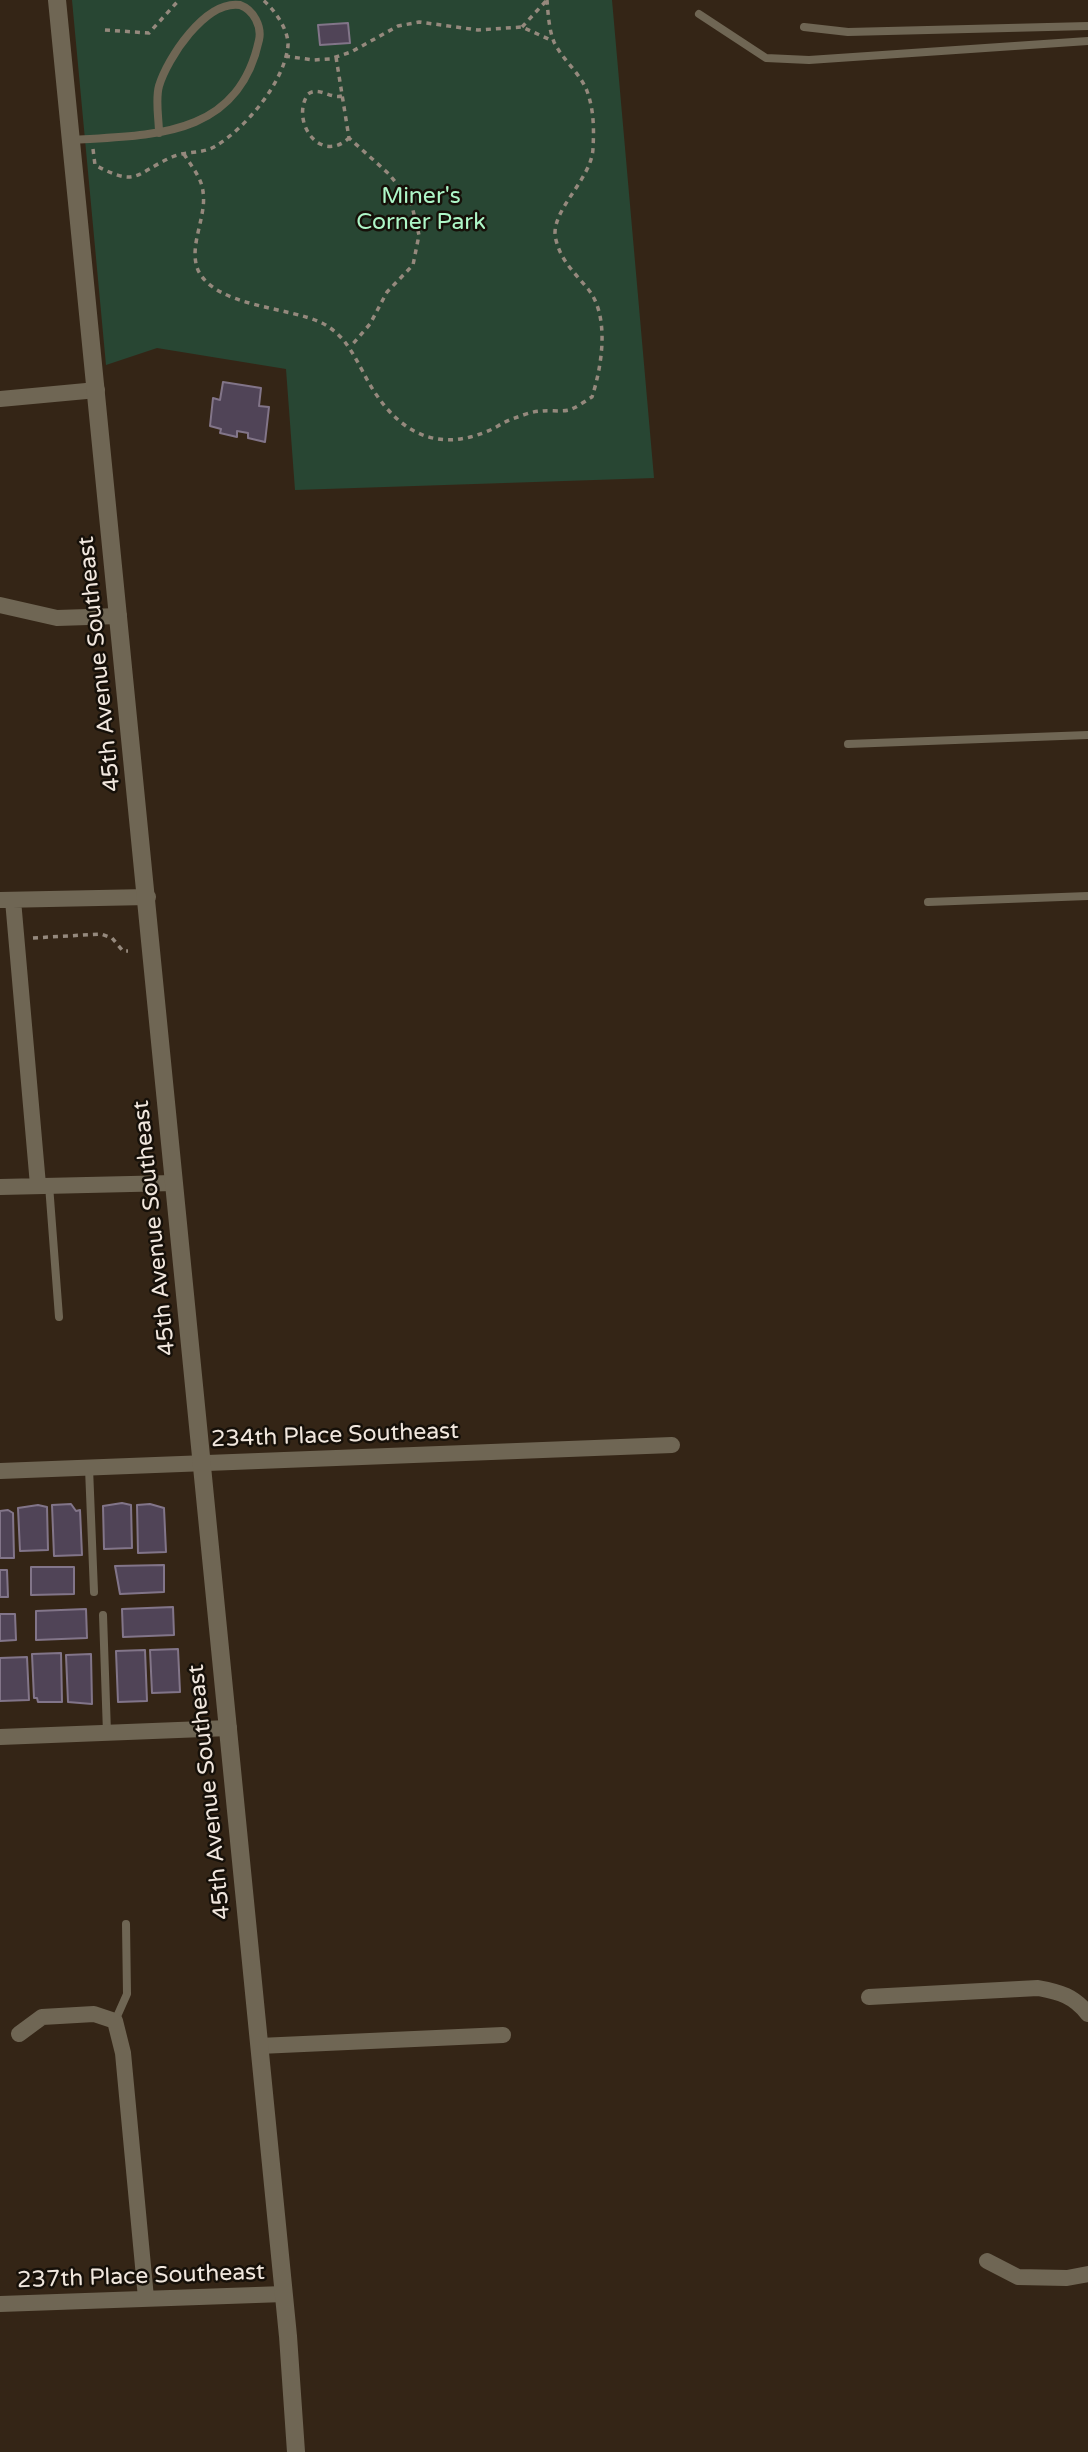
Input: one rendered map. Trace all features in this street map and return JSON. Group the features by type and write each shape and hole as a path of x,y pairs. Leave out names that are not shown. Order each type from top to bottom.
{"street":[{"name":"45th Avenue Southeast","path":"57,0 260,2046 296,2452"},
{"path":"0,399 96,390"},
{"path":"0,605 57,618 119,616"},
{"path":"44,1185 16,939 6,900 148,897"},
{"path":"0,1187 174,1183"},
{"name":"234th Place Southeast","path":"0,1471 672,1445"},
{"path":"0,1737 229,1728"},
{"path":"869,1997 1038,1988 1062,1993 1083,2008"},
{"path":"19,2034 42,2017 94,2014 115,2021 123,2053 146,2298"},
{"path":"260,2046 503,2035"},
{"path":"987,2261 1018,2277 1067,2278 1088,2274"},
{"name":"237th Place Southeast","path":"0,2304 284,2294"}],"lane":[{"path":"72,140 159,134 188,127 206,117 240,86 255,56 260,35 258,23 251,13 240,5 226,5 209,13 189,30 170,58 158,88 159,134"},
{"path":"699,14 766,58 809,60 1088,41"},
{"path":"804,27 848,32 1088,26"},
{"path":"848,744 1088,735"},
{"path":"928,902 1088,896"},
{"path":"44,1185 59,1317"},
{"path":"89,1468 94,1592"},
{"path":"103,1615 107,1733"},
{"path":"115,2021 127,1994 126,1924"}],"path":[{"path":"104,30 149,33 179,0"},
{"path":"522,27 547,1"},
{"path":"184,154 203,190 204,209 194,257 199,272 221,290 245,302 309,316 327,326 351,346 381,403 412,433 426,439 486,432 510,419 539,411 568,410 592,397 598,377 601,331 598,306 589,290 567,267 555,239 555,222 587,170 593,153 594,118 586,89 554,41 547,1"},
{"path":"285,56 313,60 336,57 351,52 398,26 419,22 478,30 522,27 554,41"},
{"path":"336,57 349,138 388,174 411,202 419,235 413,265 387,292 370,324 351,346"},
{"path":"342,96 319,91 307,94 303,106 304,125 308,136 320,145 340,145 349,138"},
{"path":"16,939 101,934 112,938 123,951 128,951"}],"green space":[{"name":"Miner's Corner Park","path":"72,0 612,0 654,478 295,490 286,369 157,348 106,365"}],"building":[{"path":"348,23 350,43 320,45 318,25"},
{"path":"223,382 261,388 259,406 269,407 265,442 248,438 248,433 237,431 237,437 220,433 221,429 210,426 213,398 220,400"},
{"path":"122,1503 131,1505 132,1548 104,1549 103,1506"},
{"path":"71,1504 76,1511 80,1510 82,1555 54,1556 52,1505"},
{"path":"150,1504 164,1508 166,1552 138,1553 137,1505"},
{"path":"38,1505 47,1507 48,1550 20,1551 18,1508"},
{"path":"8,1510 13,1513 14,1558 0,1558 0,1511"},
{"path":"164,1565 164,1592 120,1594 115,1566"},
{"path":"31,1567 74,1567 74,1594 31,1595"},
{"path":"0,1570 7,1570 8,1597 0,1597"},
{"path":"173,1607 174,1635 123,1637 122,1609"},
{"path":"86,1609 87,1638 36,1640 36,1611"},
{"path":"0,1614 15,1614 16,1640 0,1641"},
{"path":"178,1649 180,1692 152,1693 150,1650"},
{"path":"145,1650 147,1701 118,1702 116,1651"},
{"path":"61,1653 62,1702 38,1702 37,1698 34,1698 32,1654"},
{"path":"91,1654 92,1704 68,1702 66,1655"},
{"path":"27,1657 29,1700 0,1701 0,1658"}]}
